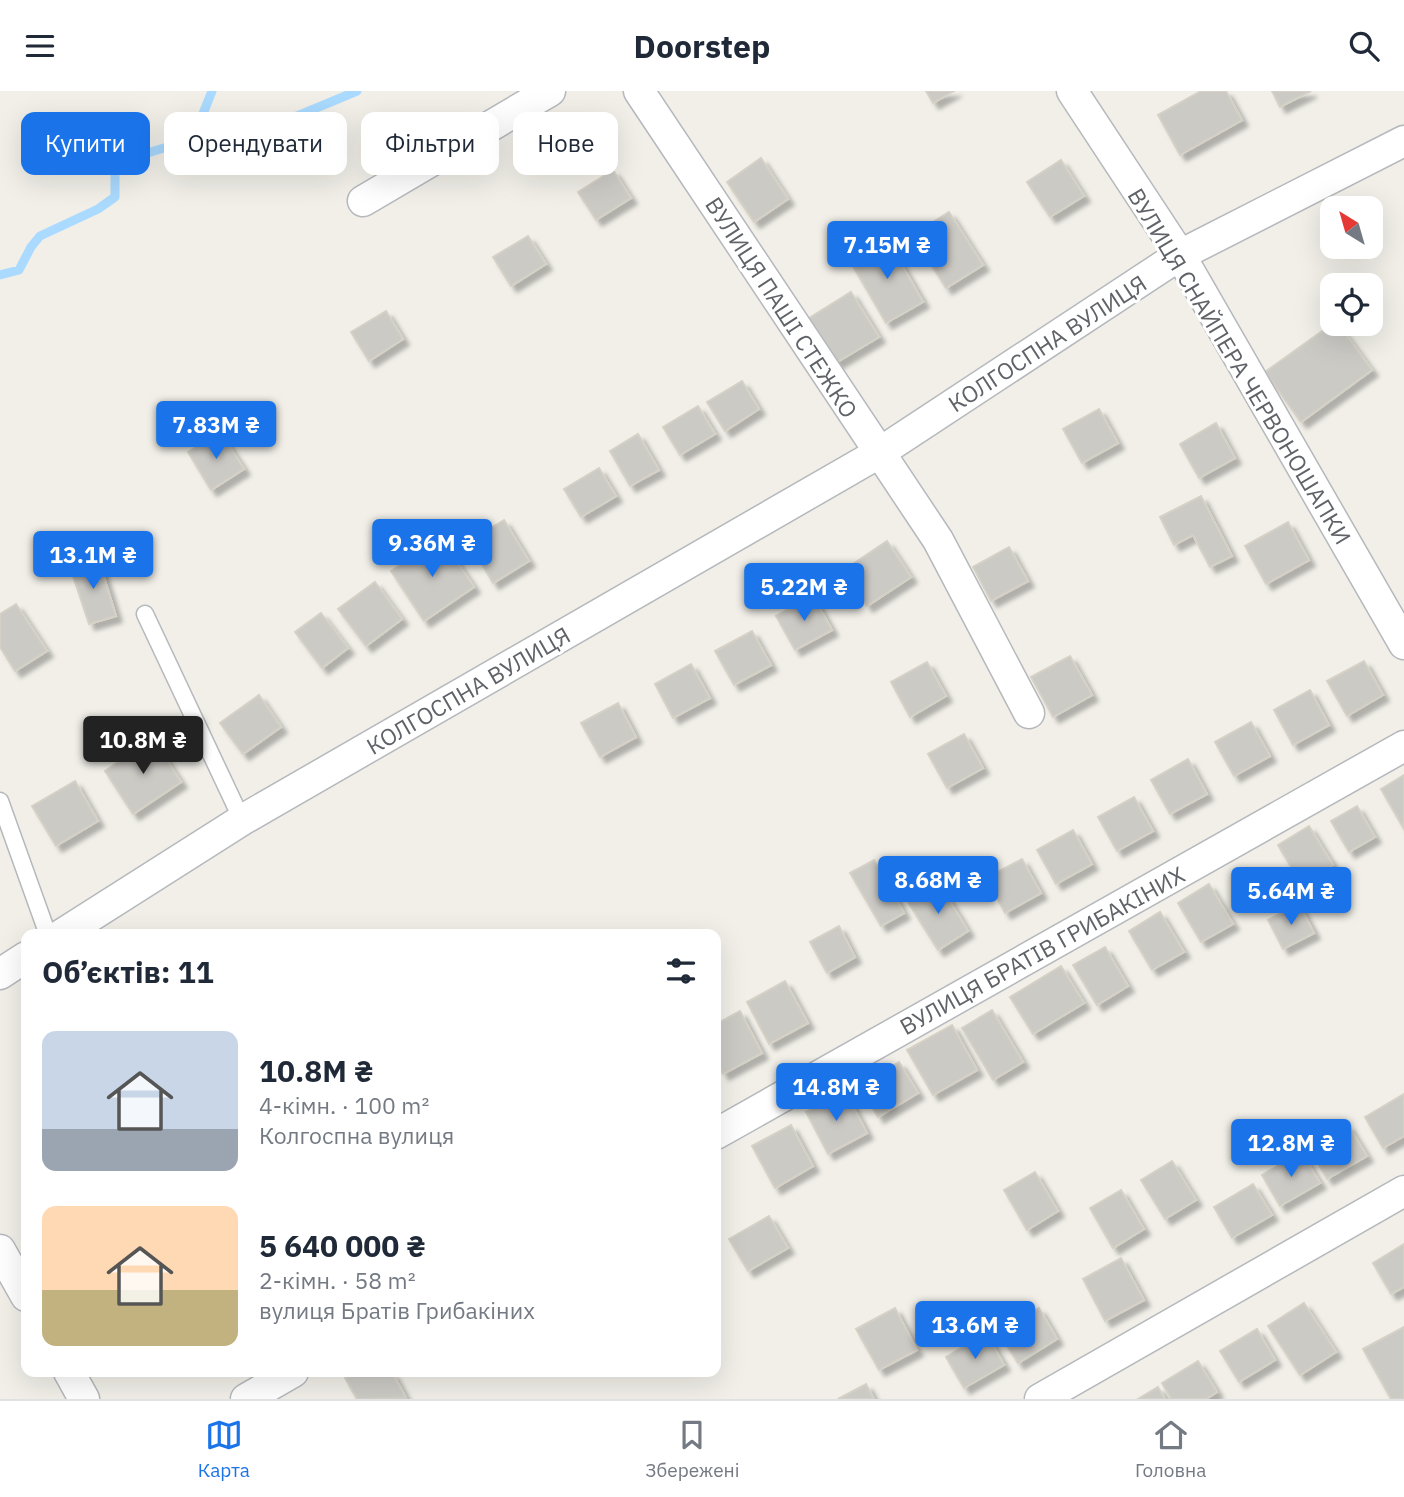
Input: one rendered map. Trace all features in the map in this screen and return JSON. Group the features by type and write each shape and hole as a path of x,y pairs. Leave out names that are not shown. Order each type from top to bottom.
{"street":[{"path":"363,201 550,91"},
{"name":"ВУЛИЦЯ ПАШІ СТЕЖКО","path":"639,91 879,453"},
{"name":"ВУЛИЦЯ СНАЙПЕРА ЧЕРВОНОШАПКИ","path":"1072,91 1180,255 1404,644"},
{"name":"КОЛГОСПНА ВУЛИЦЯ","path":"70,929 242,820 879,453 1180,255 1404,141"},
{"path":"879,453 938,540 1029,713"},
{"name":"ВУЛИЦЯ БРАТІВ ГРИБАКІНИХ","path":"721,1131 1404,746"},
{"path":"0,974 21,960"},
{"path":"1040,1399 1404,1191"},
{"path":"0,1250 21,1287"},
{"path":"72,1377 84,1399"},
{"path":"246,1399 284,1377"}],"lane":[{"path":"145,614 242,820"},
{"path":"0,801 46,929"}],"building":[{"path":"926,91 954,91 933,103"},
{"path":"1201,91 1226,91 1242,120 1180,155 1158,115"},
{"path":"1272,91 1311,91 1280,107"},
{"path":"761,158 788,199 754,222 727,182"},
{"path":"1061,160 1084,196 1050,217 1027,182"},
{"path":"605,175 616,175 631,198 596,220 578,192"},
{"path":"949,212 983,265 946,288 913,235"},
{"path":"528,236 546,264 511,286 493,257"},
{"path":"887,239 923,302 886,323 850,261"},
{"path":"851,292 879,337 834,364 806,320"},
{"path":"386,311 403,339 369,361 351,332"},
{"path":"1320,333 1320,336 1347,336 1372,370 1301,422 1265,372"},
{"path":"742,381 759,409 725,431 707,402"},
{"path":"698,406 715,434 680,455 663,427"},
{"path":"1099,409 1118,443 1082,463 1063,429"},
{"path":"1216,423 1235,458 1199,478 1180,444"},
{"path":"220,432 244,469 211,490 188,452"},
{"path":"638,434 659,470 630,486 610,451"},
{"path":"599,468 616,496 581,517 564,489"},
{"path":"1201,496 1232,556 1210,567 1193,535 1174,545 1160,517"},
{"path":"504,520 529,561 493,583 469,541"},
{"path":"1288,522 1309,560 1266,584 1245,546"},
{"path":"441,538 474,587 424,621 391,571"},
{"path":"887,541 911,577 867,606 844,570"},
{"path":"1009,547 1028,581 991,601 973,567"},
{"path":"98,558 116,616 89,624 70,567"},
{"path":"375,582 402,619 366,646 338,609"},
{"path":"813,596 832,630 795,650 776,616"},
{"path":"16,604 47,651 15,671 0,647 0,614"},
{"path":"321,613 348,648 322,668 295,632"},
{"path":"752,631 771,665 734,685 715,651"},
{"path":"1070,656 1092,695 1053,717 1031,677"},
{"path":"1364,661 1383,695 1347,716 1327,681"},
{"path":"927,662 946,696 910,717 891,682"},
{"path":"691,664 710,698 673,718 655,684"},
{"path":"1310,690 1329,725 1293,745 1274,710"},
{"path":"259,695 281,727 243,754 220,723"},
{"path":"618,703 636,737 600,757 581,723"},
{"path":"1251,722 1270,756 1234,776 1215,742"},
{"path":"964,734 983,768 947,788 928,754"},
{"path":"153,739 181,782 133,814 105,771"},
{"path":"1188,759 1207,794 1170,814 1151,780"},
{"path":"1404,775 1404,829 1381,789"},
{"path":"75,781 98,821 56,846 32,806"},
{"path":"1134,797 1153,831 1117,851 1098,817"},
{"path":"1357,806 1375,837 1349,852 1331,821"},
{"path":"1309,826 1333,865 1301,884 1278,845"},
{"path":"1073,830 1092,864 1056,884 1037,850"},
{"path":"1022,859 1041,893 1005,913 986,878"},
{"path":"874,860 904,913 881,926 850,873"},
{"path":"939,883 968,931 938,950 908,902"},
{"path":"1209,884 1233,924 1201,942 1178,903"},
{"path":"1299,904 1314,933 1283,949 1268,920"},
{"path":"1160,912 1184,952 1152,970 1129,931"},
{"path":"839,926 855,957 827,973 810,942"},
{"path":"1105,947 1128,986 1097,1005 1073,965"},
{"path":"1061,966 1084,1003 1033,1034 1010,997"},
{"path":"785,981 808,1023 769,1044 747,1002"},
{"path":"992,1010 1023,1062 993,1080 962,1028"},
{"path":"740,1011 762,1053 723,1074 721,1070 721,1021"},
{"path":"952,1025 977,1070 933,1095 907,1050"},
{"path":"899,1062 918,1093 878,1117 860,1085"},
{"path":"845,1091 867,1133 828,1154 806,1112"},
{"path":"1404,1094 1404,1136 1383,1148 1365,1117"},
{"path":"791,1125 813,1166 775,1188 752,1146"},
{"path":"1348,1125 1367,1156 1327,1179 1309,1148"},
{"path":"1301,1152 1320,1183 1280,1206 1262,1175"},
{"path":"1172,1161 1196,1200 1165,1219 1141,1180"},
{"path":"1035,1172 1058,1211 1027,1230 1004,1190"},
{"path":"1253,1184 1272,1215 1232,1238 1214,1207"},
{"path":"1121,1190 1144,1229 1113,1248 1090,1208"},
{"path":"769,1216 788,1248 748,1271 729,1239"},
{"path":"1404,1244 1404,1287 1391,1294 1373,1263"},
{"path":"1121,1258 1144,1300 1105,1321 1083,1279"},
{"path":"1304,1303 1336,1352 1300,1375 1268,1326"},
{"path":"895,1308 917,1350 879,1370 856,1329"},
{"path":"1039,1308 1057,1339 1018,1363 999,1332"},
{"path":"1404,1327 1404,1399 1391,1399 1363,1349"},
{"path":"1257,1329 1275,1360 1239,1382 1220,1351"},
{"path":"986,1333 1004,1365 964,1388 946,1357"},
{"path":"1198,1361 1217,1392 1206,1399 1171,1399 1162,1383"},
{"path":"395,1377 406,1398 357,1399 345,1378"},
{"path":"866,1384 874,1399 838,1399"},
{"path":"1158,1387 1165,1399 1138,1399"}],"waterway":[{"path":"204,112 212,91"},
{"path":"0,275 19,270 40,236 98,209 115,197 115,163 193,139 290,119 357,91"}]}
